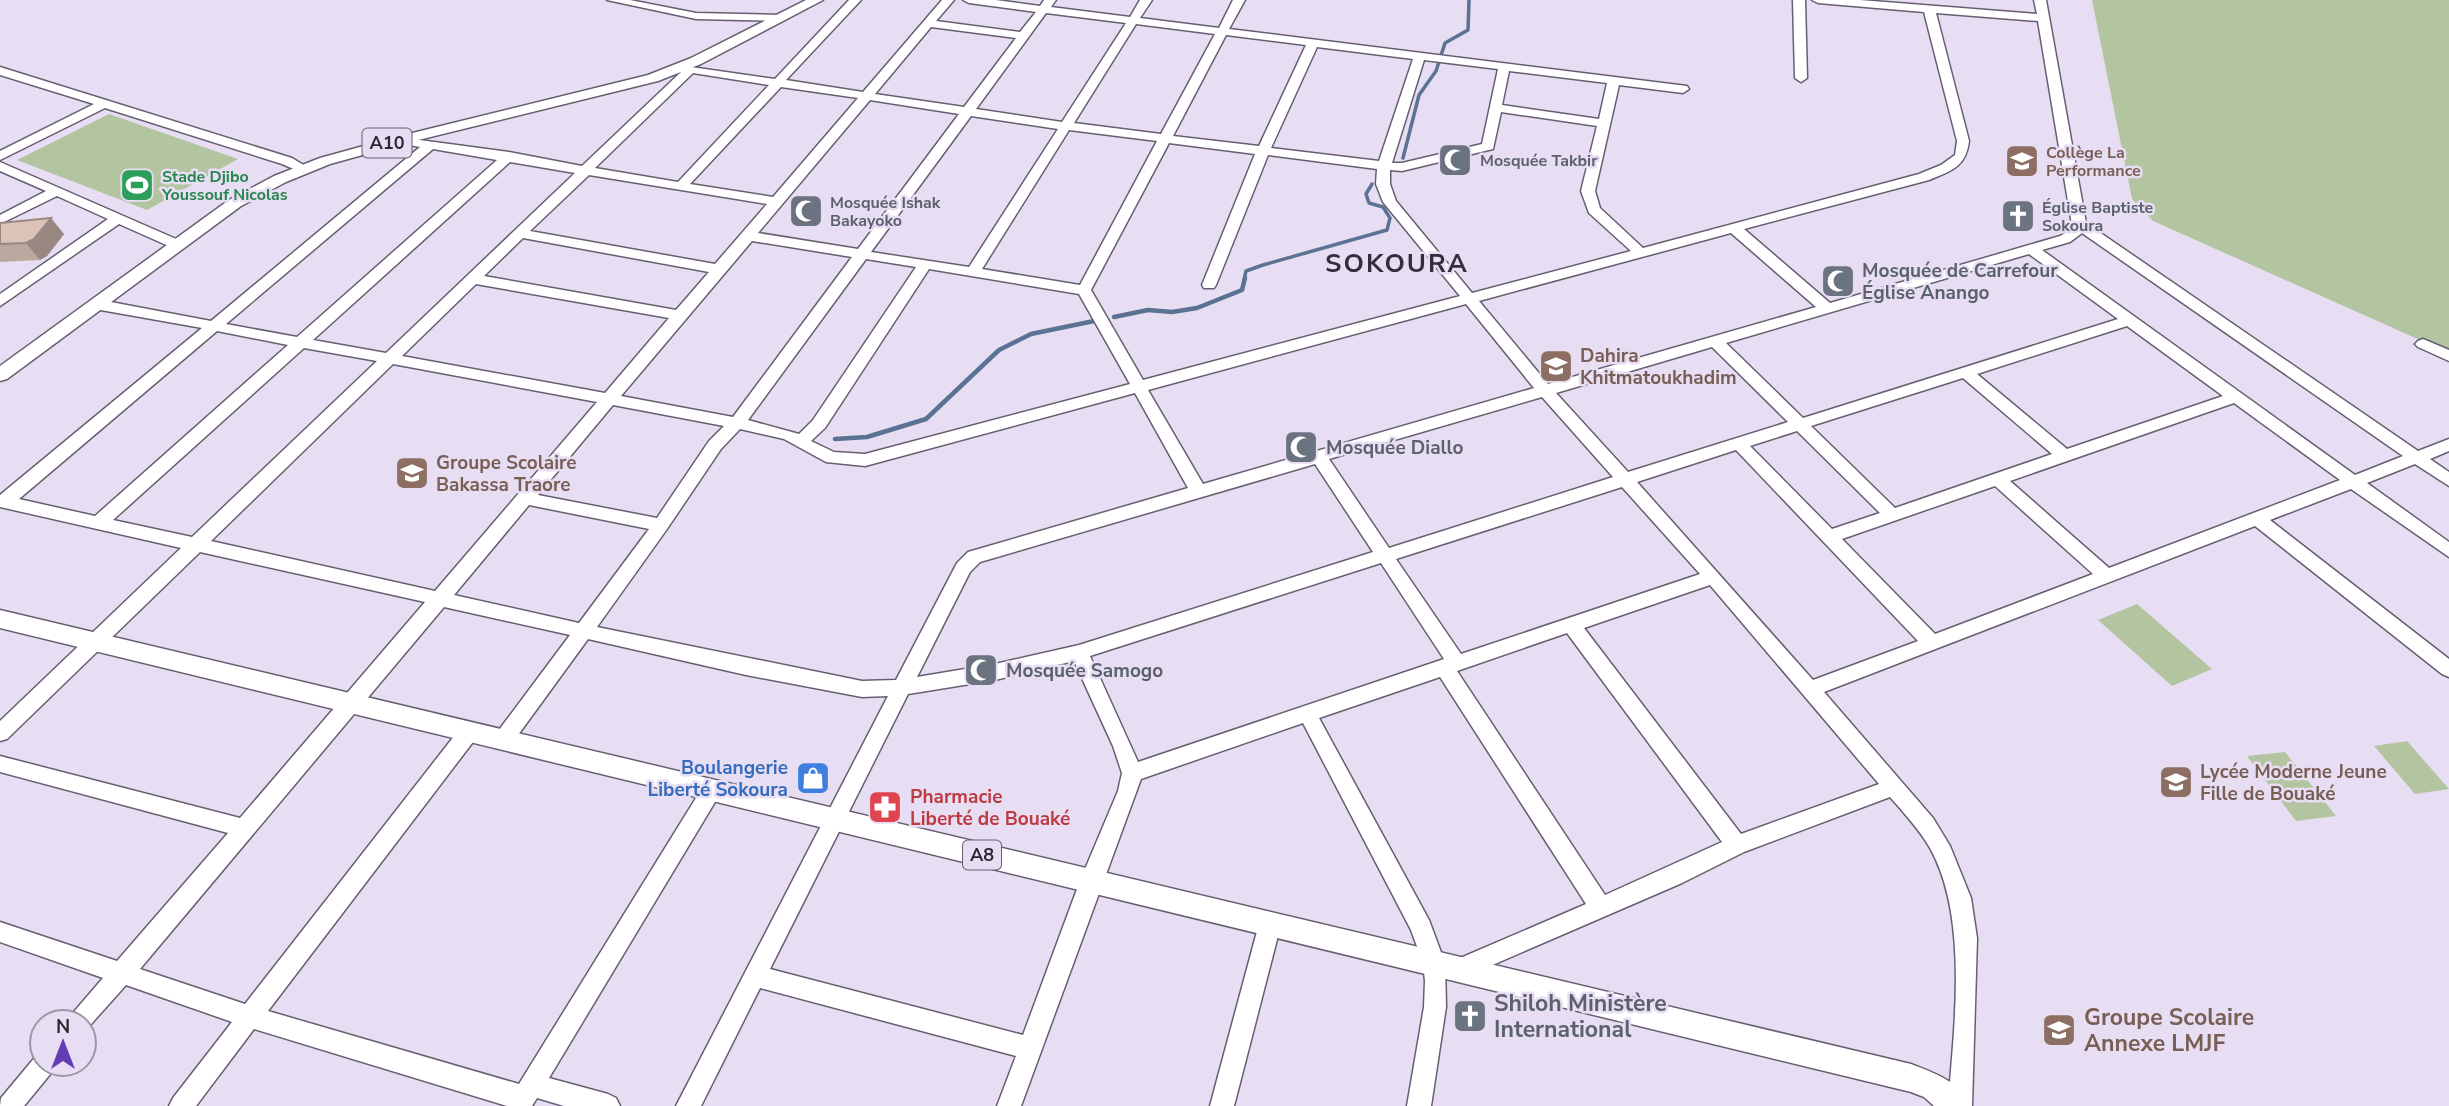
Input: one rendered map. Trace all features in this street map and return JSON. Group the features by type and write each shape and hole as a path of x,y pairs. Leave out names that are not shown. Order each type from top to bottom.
{"main road":[{"name":"A10","path":"0,375 235,203 303,169 401,140 686,69 816,0"},
{"name":"A8","path":"0,619 1911,1078 1934,1087 1958,1106"}],"street":[{"path":"613,0 696,16 781,18"},
{"path":"682,185 855,0"},
{"path":"92,1008 948,0"},
{"path":"969,0 1046,5 1223,32 1683,89"},
{"path":"973,272 1146,0"},
{"path":"1084,290 1240,0"},
{"path":"1799,0 1801,78"},
{"path":"1818,0 2044,18"},
{"path":"688,1106 900,688 963,568 974,557 2065,239 2075,233 2079,225 2040,0"},
{"path":"503,740 662,526 715,445 737,423 1046,5"},
{"path":"95,304 737,423 789,435 810,449 832,457 865,460 1469,300 1924,177 1946,168 1961,156 1963,141 1929,9"},
{"path":"928,23 1023,36"},
{"path":"1209,285 1263,151 1312,43"},
{"path":"1420,56 1384,166 1382,184 1390,202 1545,391 1713,577 1926,824 1940,846 1960,898 1966,938 1964,1046 1958,1106"},
{"path":"0,733 521,234 686,69 1065,127 1402,167 1488,146 1504,67"},
{"path":"0,71 287,161 303,169"},
{"path":"1614,80 1588,191 1589,200 1594,209 1641,253"},
{"path":"0,156 106,103"},
{"path":"1496,107 1603,124"},
{"path":"401,140 776,202"},
{"path":"2,501 216,326 431,144"},
{"path":"97,523 509,156"},
{"path":"0,166 178,245"},
{"path":"0,220 55,192"},
{"path":"0,301 117,219"},
{"path":"2079,225 2449,480"},
{"path":"1734,228 1827,308"},
{"path":"521,234 719,269"},
{"path":"748,236 1084,290"},
{"path":"2031,249 2449,551"},
{"path":"801,442 819,424 925,265"},
{"path":"474,279 678,315"},
{"path":"1084,290 1198,491"},
{"path":"2,501 823,683 862,690 900,688 995,672 1079,652 2130,320"},
{"path":"1715,341 1892,515"},
{"path":"2423,344 2449,356"},
{"path":"1965,372 2064,455"},
{"path":"1829,537 2236,397"},
{"path":"1739,443 1932,643"},
{"path":"1809,690 2449,445"},
{"path":"1318,456 1385,555 1449,664 1601,906"},
{"path":"1997,479 2107,576"},
{"path":"525,498 662,526"},
{"path":"2257,519 2449,669"},
{"path":"1132,773 1570,623 1713,577"},
{"path":"1570,623 1737,845"},
{"path":"1009,1106 1091,881 1128,791 1132,773 1124,746 1079,652"},
{"path":"1307,713 1421,927 1446,966 1435,1007 1419,1106"},
{"path":"181,1106 469,732"},
{"path":"0,764 245,828"},
{"path":"1446,966 1674,876 1737,845 1894,787"},
{"path":"524,1096 711,791"},
{"path":"1222,1106 1270,924"},
{"path":"3,937 122,973 250,1017 524,1096 608,1106"},
{"path":"756,976 1030,1048"},
{"path":"9,1106 32,1078"}],"green space":[{"path":"2092,0 2449,0 2449,353 2153,221 2132,199"},
{"name":"Stade Djibo Youssouf Nicolas","path":"109,114 238,159 147,210 17,160"},
{"path":"2137,604 2212,669 2172,686 2098,620"},
{"path":"2407,741 2449,789 2415,794 2374,746"},
{"path":"2285,752 2336,816 2296,821 2247,756"}],"building":[{"path":"51,218 34,239 26,243 0,244 0,223"}],"waterway":[{"path":"1403,158 1419,95 1436,71 1445,43 1468,30 1469,0"},
{"path":"1244,280 1246,271 1263,265 1387,230 1390,218 1383,207 1369,203 1366,194 1372,184"},
{"path":"1114,317 1148,310 1172,312 1197,308 1242,290 1245,278"},
{"path":"835,439 867,437 926,419 999,350 1031,334 1094,321"}],"place":[{"name":"Mosquée Takbir","path":"1455,160"},
{"name":"Collège La Performance","path":"2022,161"},
{"name":"Stade Djibo Youssouf Nicolas","path":"137,185"},
{"name":"Mosquée Ishak Bakayoko","path":"806,211"},
{"name":"Église Baptiste Sokoura","path":"2018,216"},
{"name":"Mosquée de Carrefour Église Anango","path":"1838,281"},
{"name":"Dahira Khitmatoukhadim","path":"1556,366"},
{"name":"Mosquée Diallo","path":"1301,447"},
{"name":"Groupe Scolaire Bakassa Traore","path":"412,473"},
{"name":"Mosquée Samogo","path":"981,670"},
{"name":"Boulangerie Liberté Sokoura","path":"813,778"},
{"name":"Lycée Moderne Jeune Fille de Bouaké","path":"2176,782"},
{"name":"Pharmacie Liberté de Bouaké","path":"885,807"},
{"name":"Shiloh Ministère International","path":"1470,1016"},
{"name":"Groupe Scolaire Annexe LMJF","path":"2059,1030"}],"district":[{"name":"SOKOURA","path":"1397,263"}]}
